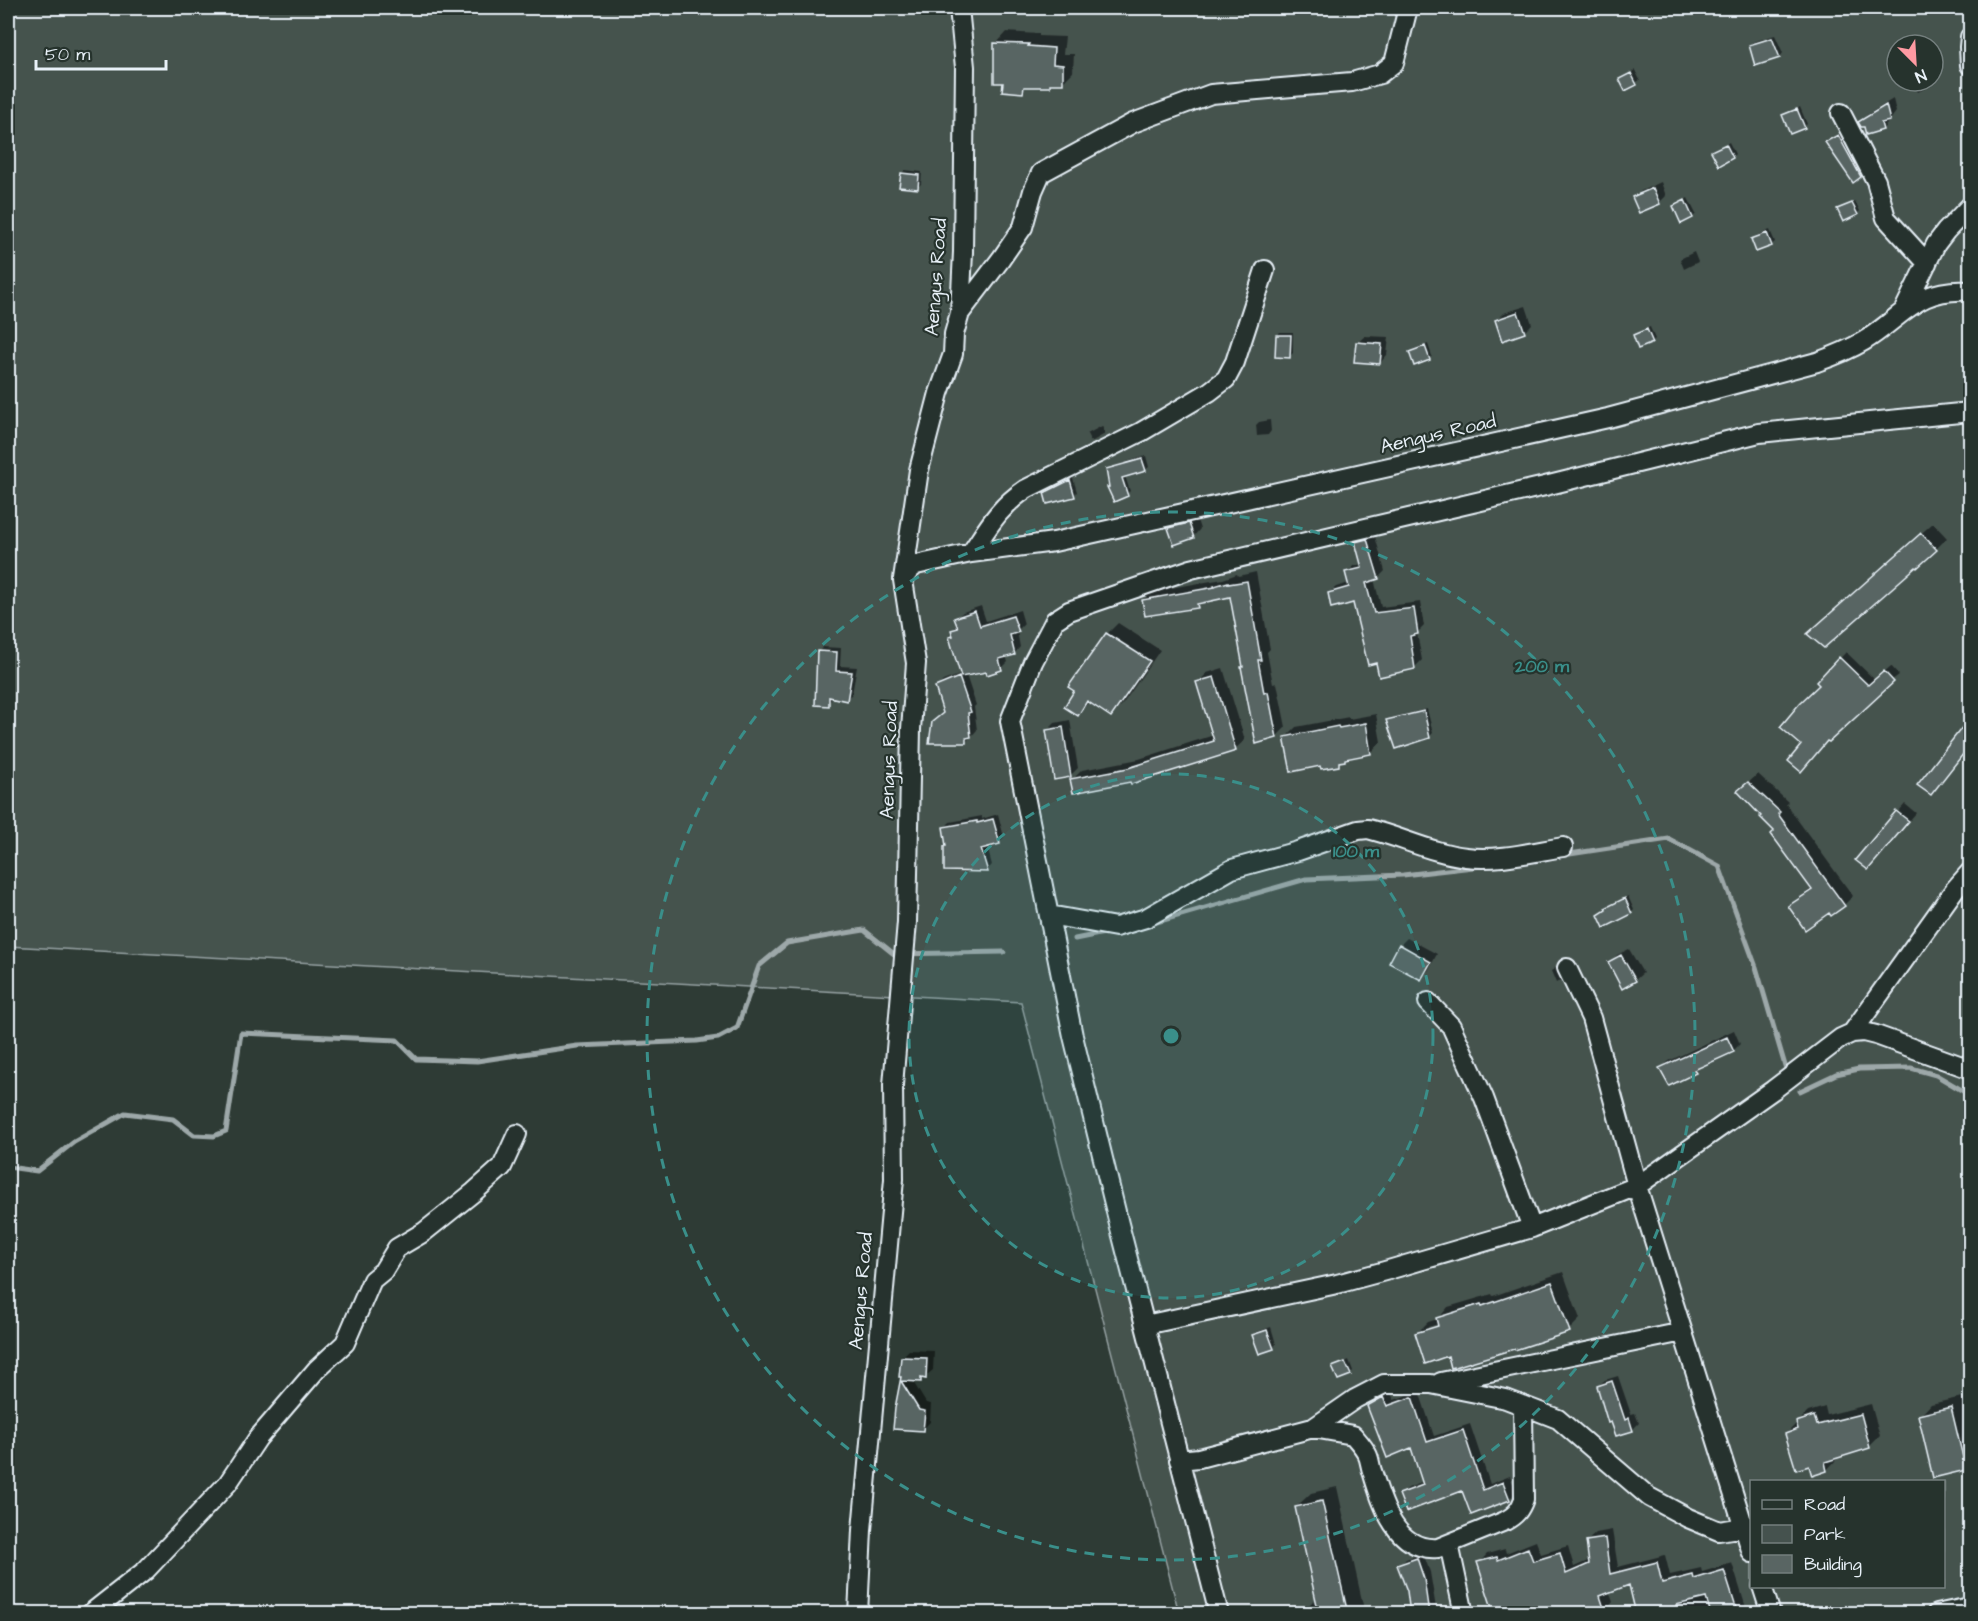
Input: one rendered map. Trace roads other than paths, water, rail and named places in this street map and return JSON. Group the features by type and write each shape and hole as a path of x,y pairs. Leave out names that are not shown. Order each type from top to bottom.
{"street":[{"name":"Aengus Road","path":"858,1614 863,1519 894,1179 893,1085 906,942 911,729 916,663 903,580 919,470 939,393 953,354 954,334 960,313 965,66 959,8"},
{"path":"960,313 1023,226 1041,173 1133,123 1211,94 1352,82 1380,74 1394,63 1408,8"},
{"path":"1971,37 1969,47 1971,65"},
{"path":"1841,113 1876,181 1886,218 1927,263"},
{"path":"1904,310 1936,244 1971,206"},
{"path":"971,553 998,512 1026,489 1141,432 1209,392 1226,379 1235,362 1265,270"},
{"name":"Aengus Road","path":"903,580 916,565 971,553 1054,542 1608,418 1817,362 1840,354 1865,340 1922,299 1946,290 1971,291"},
{"path":"1219,1614 1073,1035 1010,721 1033,662 1055,620 1069,611 1191,569 1759,433 1971,412"},
{"path":"1049,915 1116,927 1131,924 1146,918 1232,869 1298,851 1358,830 1383,832 1440,852 1468,858 1498,857 1563,847"},
{"path":"1852,1033 1955,889 1971,872"},
{"path":"1567,968 1591,1018 1637,1186 1750,1546"},
{"path":"1428,1002 1451,1026 1484,1098 1532,1228"},
{"path":"1145,1325 1376,1274 1532,1228 1637,1186 1773,1090 1830,1045 1852,1033 1864,1032 1876,1035 1971,1069"},
{"path":"90,1614 146,1569 228,1483 258,1438 317,1368 345,1343 372,1280 383,1271 397,1248 424,1232 502,1167 517,1134"},
{"path":"1431,1384 1683,1332"},
{"path":"1179,1460 1199,1458 1313,1428 1355,1399 1384,1384 1431,1384 1506,1399 1558,1419 1649,1497 1688,1518 1719,1531 1744,1527"},
{"path":"1313,1428 1353,1435 1367,1454 1388,1515 1398,1531 1409,1540 1427,1549 1449,1544 1505,1521 1515,1516 1521,1509 1524,1499 1523,1406"},
{"path":"1449,1544 1464,1614"},
{"path":"1762,1588 1771,1614"},
{"path":"1936,1614 1971,1607"}],"waterway":[{"path":"1563,855 1669,839 1719,866 1756,967 1786,1069"},
{"path":"1153,923 1306,879 1403,875 1482,866"},
{"path":"8,1167 37,1171 74,1142 125,1113 173,1119 194,1135 214,1136 226,1131 241,1033 397,1040 416,1059 477,1061 577,1046 697,1041 718,1038 737,1028 759,966 787,943 864,930 894,954 1004,952"},
{"path":"1075,939 1109,932"},
{"path":"1800,1091 1836,1074 1859,1069 1911,1068 1936,1075 1970,1095"}]}
